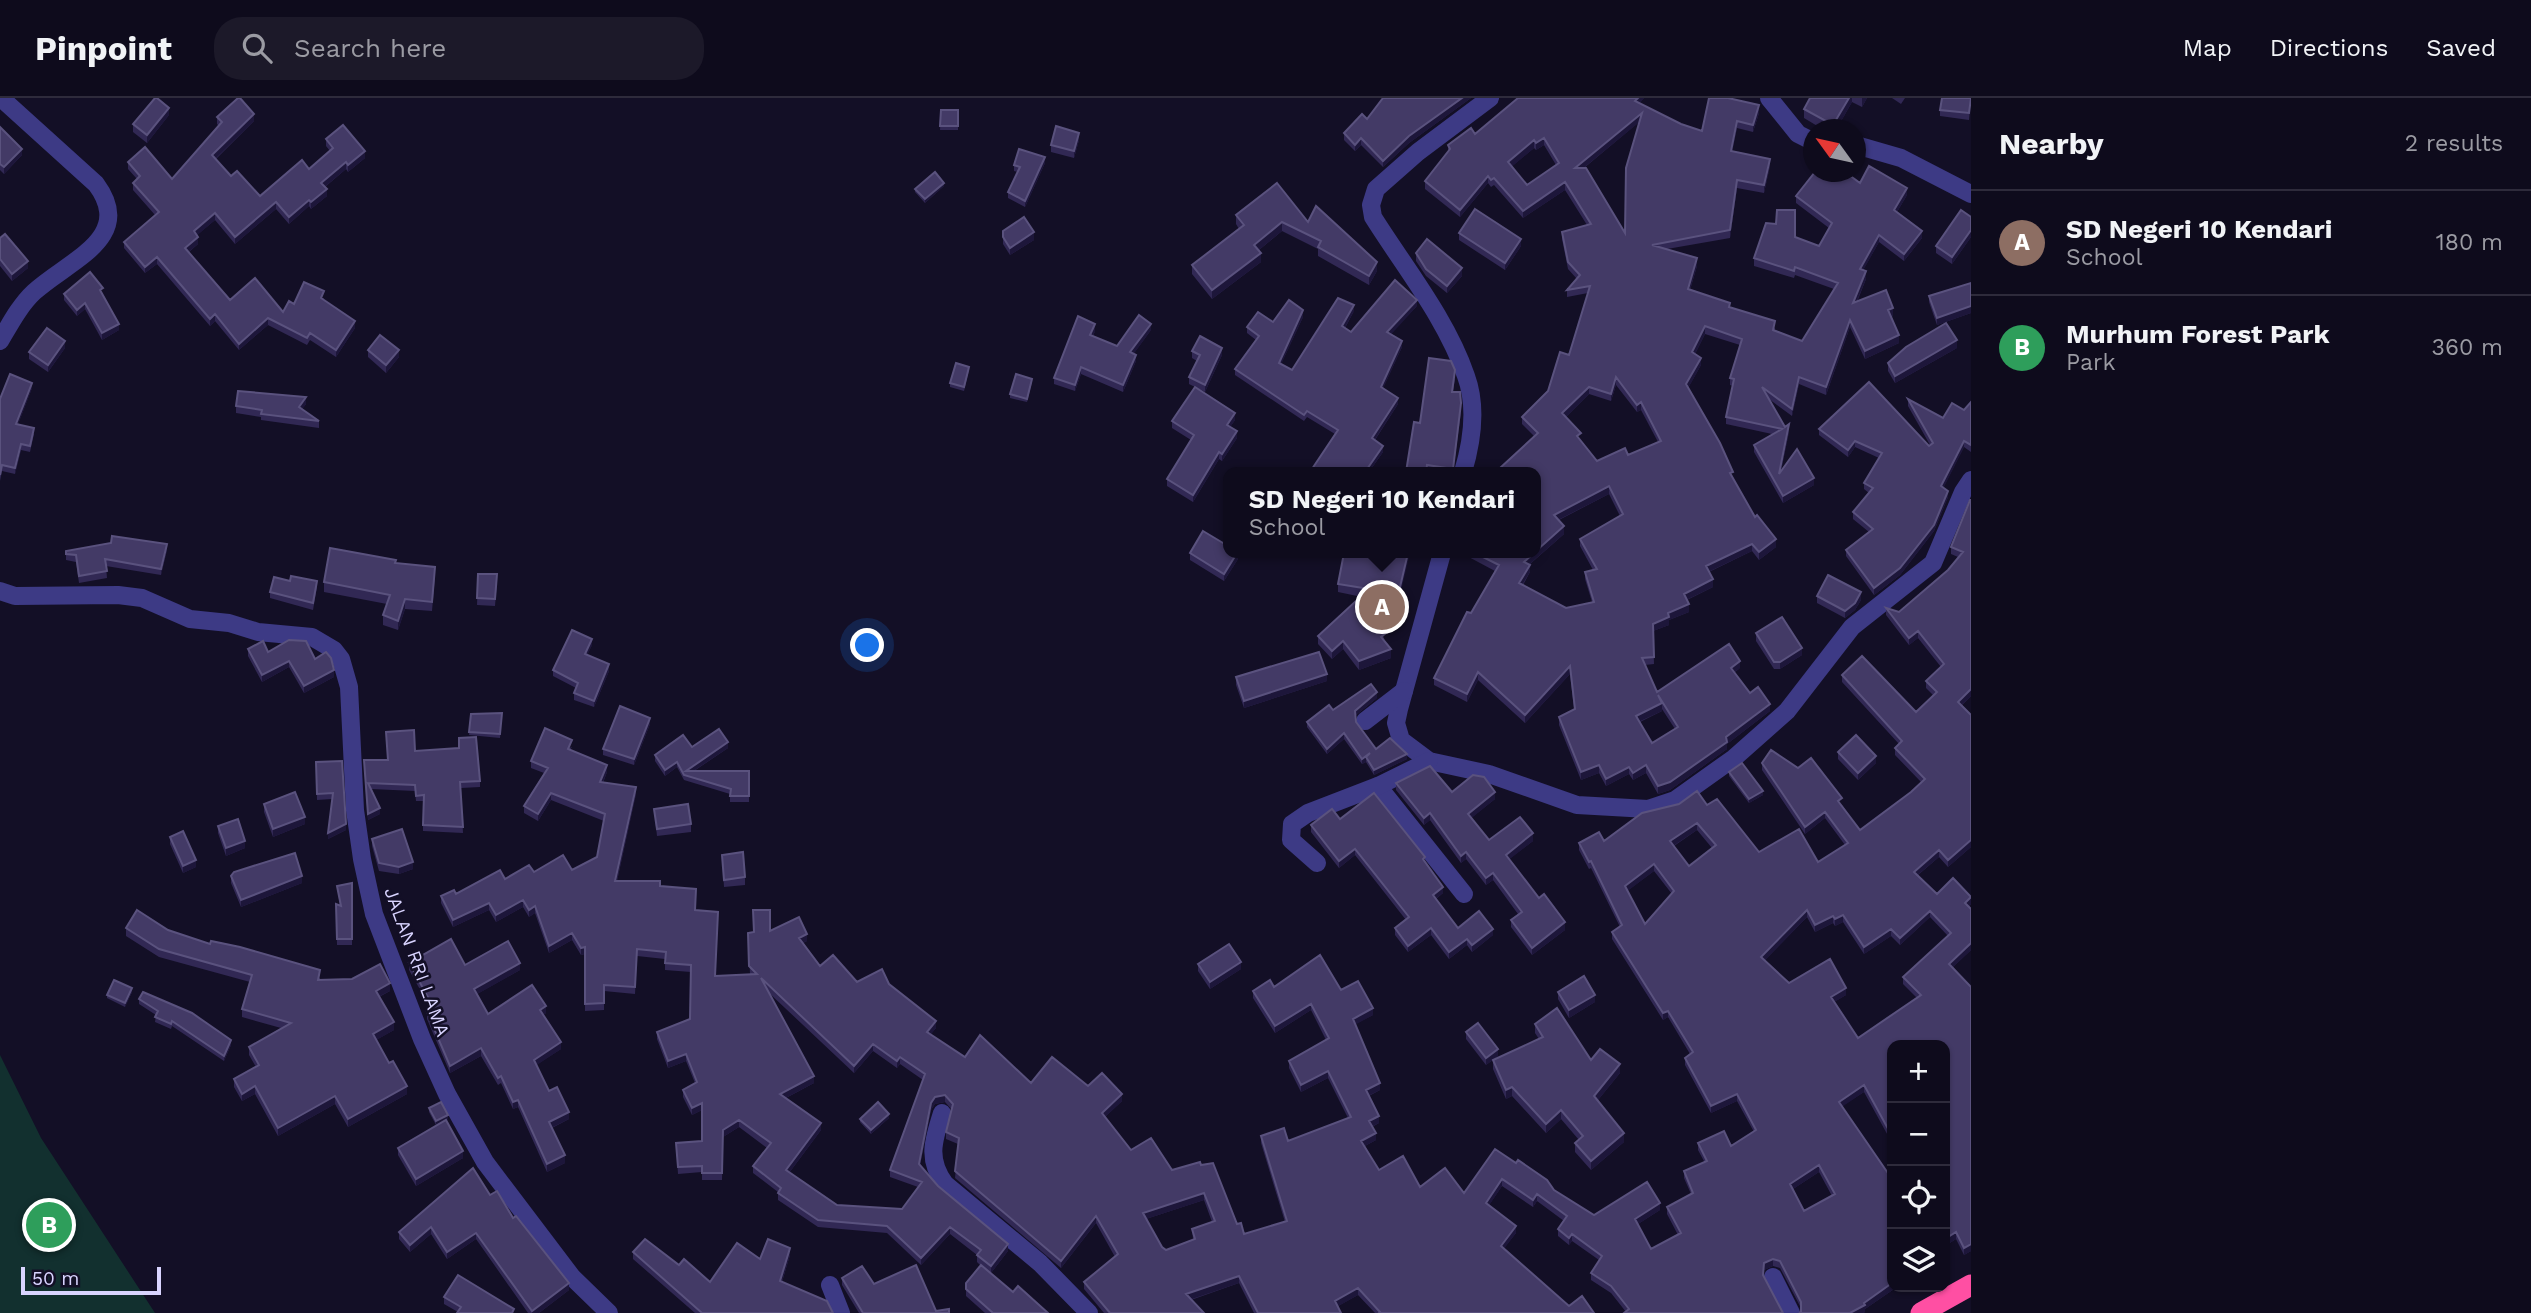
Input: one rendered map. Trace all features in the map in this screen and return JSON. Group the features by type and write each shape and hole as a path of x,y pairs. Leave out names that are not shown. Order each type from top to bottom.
{"highway":[{"path":"1921,1313 1971,1285"}],"street":[{"path":"0,341 34,292 100,238 111,215 108,200 96,184 1,98"},
{"path":"1465,467 1472,422 1467,377 1439,321 1373,216 1371,205 1376,189 1418,152 1490,98"},
{"path":"1769,98 1803,136"},
{"path":"1866,148 1902,158 1959,185 1971,194"},
{"path":"1441,558 1404,691 1397,731 1401,740 1429,761 1499,777 1577,805 1648,809 1675,800 1734,758 1807,688 1852,627 1933,563 1963,492 1971,480"},
{"name":"JALAN RRI LAMA","path":"0,591 15,596 118,594 142,598 190,619 229,624 258,632 312,637 334,649 341,659 349,687 355,810 374,914 422,1039 447,1094 485,1163 572,1277 609,1313"},
{"path":"1365,721 1404,691"},
{"path":"1317,863 1292,840 1292,824 1308,813 1378,786 1429,761"},
{"path":"1378,786 1464,894"},
{"path":"942,1114 932,1157 936,1172 945,1185 1040,1263 1089,1313"},
{"path":"1773,1277 1791,1313"},
{"path":"830,1284 841,1313"}],"green space":[{"path":"0,1055 41,1138 155,1313 0,1313"}],"building":[{"path":"155,98 169,108 147,135 133,124"},
{"path":"238,98 254,114 212,155 231,176 237,171 260,196 302,160 309,169 333,148 326,139 343,125 365,151 348,165 346,162 321,183 327,189 289,217 276,202 235,237 215,213 194,231 198,237 185,248 230,300 255,278 283,312 289,301 294,304 304,282 324,291 321,298 355,321 336,350 310,333 307,338 268,318 239,344 215,314 210,319 157,257 145,267 124,242 159,212 133,183 140,176 128,162 145,147 172,179 222,122 217,117"},
{"path":"1383,98 1462,98 1409,136 1383,161 1361,138 1355,145 1344,133 1362,114 1367,119"},
{"path":"1518,98 1638,98 1635,101 1681,124 1702,131 1709,98 1728,98 1759,105 1753,125 1737,121 1731,151 1770,159 1764,185 1737,180 1730,230 1652,245 1697,258 1688,289 1730,303 1729,307 1775,321 1773,330 1802,341 1838,283 1795,267 1794,271 1754,258 1766,223 1776,224 1777,210 1795,210 1795,237 1819,246 1832,223 1796,196 1807,182 1866,182 1869,166 1907,188 1894,210 1922,231 1904,254 1879,235 1860,269 1866,271 1853,303 1886,290 1893,308 1888,310 1899,335 1865,351 1850,320 1826,387 1799,377 1792,409 1762,387 1785,427 1789,424 1779,474 1797,449 1814,478 1783,496 1754,445 1782,429 1726,417 1734,379 1730,378 1742,339 1705,326 1692,352 1701,358 1686,384 1720,443 1733,472 1730,473 1755,517 1757,515 1776,539 1759,552 1752,544 1706,566 1713,579 1684,594 1689,604 1668,613 1669,617 1653,624 1654,657 1642,658 1657,692 1729,644 1740,661 1731,668 1750,693 1758,687 1770,704 1726,737 1727,742 1670,782 1658,786 1646,765 1633,773 1629,767 1606,779 1599,765 1581,772 1559,717 1575,709 1570,666 1525,715 1478,672 1467,694 1434,678 1467,612 1471,613 1499,565 1485,558 1528,558 1524,562 1530,565 1519,583 1566,608 1594,602 1585,572 1597,569 1580,539 1623,514 1609,486 1554,515 1564,526 1541,547 1541,467 1501,467 1538,433 1522,417 1548,391 1560,352 1569,355 1590,286 1567,290 1580,275 1568,262 1562,232 1591,224 1565,182 1523,211 1494,178 1491,180 1488,176 1460,210 1425,181 1450,149 1448,145 1471,128 1475,134","holes":["1642,113 1626,168 1625,233 1586,168 1575,168","1544,138 1559,163 1527,185 1508,162 1534,140 1536,143","1616,377 1637,405 1641,402 1661,441 1628,455 1625,448 1597,461 1577,436 1581,433 1562,413 1589,387 1611,394","1658,695 1678,727 1652,743 1636,716 1662,703"]},
{"path":"1810,98 1849,98 1837,119 1822,119 1804,109"},
{"path":"1942,98 1971,98 1969,113 1940,110"},
{"path":"941,110 958,110 958,126 940,126"},
{"path":"1056,126 1079,133 1074,151 1051,145"},
{"path":"0,127 22,149 4,167 0,164"},
{"path":"1019,149 1045,157 1025,201 1008,192 1020,167 1014,165"},
{"path":"935,172 944,183 925,199 915,189"},
{"path":"1277,183 1308,222 1316,206 1377,262 1369,276 1318,247 1321,241 1282,222 1254,245 1261,253 1212,290 1192,265 1244,225 1236,215"},
{"path":"1475,209 1521,239 1505,263 1459,233"},
{"path":"1961,210 1971,217 1971,230 1952,257 1936,246"},
{"path":"1024,217 1034,232 1010,248 1003,237 1003,231"},
{"path":"5,234 28,261 12,274 0,259 0,238"},
{"path":"1427,239 1462,268 1447,286 1426,269 1416,253"},
{"path":"90,272 103,288 100,290 119,324 102,333 85,303 77,310 64,294"},
{"path":"1395,280 1417,300 1387,332 1402,341 1381,387 1398,398 1372,438 1383,446 1368,467 1313,467 1338,430 1307,411 1304,415 1235,369 1259,336 1247,327 1258,312 1273,322 1289,300 1303,310 1279,363 1292,370 1338,298 1354,305 1342,326 1351,332"},
{"path":"1971,283 1971,306 1937,318 1929,296"},
{"path":"1139,315 1151,324 1130,352 1136,355 1123,385 1081,367 1075,385 1054,378 1078,316 1095,324 1090,335 1117,346"},
{"path":"1946,323 1957,340 1895,376 1888,363 1906,347"},
{"path":"47,328 65,341 48,365 29,352"},
{"path":"380,335 399,350 386,365 368,350"},
{"path":"1200,336 1222,348 1205,385 1189,377 1200,355 1192,351"},
{"path":"1429,358 1451,361 1455,370 1452,392 1460,392 1461,403 1453,467 1407,467 1414,422 1420,423"},
{"path":"956,363 969,367 964,387 950,383"},
{"path":"10,374 32,383 16,424 34,428 30,446 21,444 15,468 2,465 0,475 0,399"},
{"path":"1016,374 1032,379 1027,399 1010,394"},
{"path":"1869,382 1929,446 1933,443 1908,399 1943,418 1952,403 1964,410 1971,402 1971,445 1964,441 1941,486 1948,491 1934,525 1900,568 1874,588 1846,550 1873,529 1853,512 1873,488 1864,483 1882,453 1855,441 1848,450 1819,429"},
{"path":"1195,387 1235,413 1227,425 1237,431 1222,454 1219,452 1193,495 1167,479 1194,435 1172,421"},
{"path":"238,391 306,397 299,407 319,421 261,414 262,410 236,406"},
{"path":"1971,500 1971,689 1958,702 1971,715 1971,840 1948,860 1939,850 1914,872 1937,894 1953,878 1971,897 1965,903 1971,909 1971,943 1949,964 1971,987 1971,1244 1964,1248 1956,1232 1950,1236 1950,1040 1887,1040 1887,1127 1864,1085 1839,1102 1887,1172 1887,1287 1864,1303 1865,1305 1850,1313 1799,1313 1801,1302 1780,1261 1773,1259 1764,1263 1763,1275 1783,1313 1624,1313 1629,1309 1611,1286 1591,1273 1602,1256 1572,1234 1569,1238 1558,1229 1567,1216 1537,1194 1533,1200 1502,1179 1486,1203 1516,1226 1501,1246 1569,1306 1582,1296 1594,1313 1379,1313 1358,1288 1335,1301 1341,1313 1258,1313 1239,1276 1186,1294 1204,1313 1110,1313 1084,1282 1118,1254 1096,1216 1061,1261 955,1171 959,1138 946,1132 953,1104 945,1095 935,1097 931,1103 919,1164 938,1186 1008,1244 991,1266 977,1255 981,1250 950,1227 921,1258 887,1226 818,1220 778,1193 781,1188 753,1166 771,1143 739,1120 723,1130 722,1173 702,1173 702,1166 678,1167 676,1143 702,1141 702,1103 692,1108 683,1090 697,1082 686,1054 668,1061 657,1032 690,1019 691,965 665,963 666,952 637,949 635,987 604,985 604,1003 585,1004 585,947 581,948 572,933 549,946 535,906 529,910 523,900 496,915 489,903 453,920 441,896 454,890 456,894 500,870 505,879 529,865 534,872 563,855 572,870 597,857 605,814 551,793 538,814 524,806 548,768 531,761 545,728 572,740 568,749 607,765 600,782 636,787 615,881 660,881 660,886 696,889 695,910 718,912 715,976 757,974 749,966 748,933 754,932 753,910 770,910 770,931 799,917 807,934 799,938 820,966 833,955 857,982 882,969 889,984 936,1021 927,1032 965,1057 980,1035 1031,1083 1052,1057 1088,1086 1102,1073 1122,1094 1102,1113 1131,1150 1151,1138 1172,1170 1200,1162 1201,1165 1213,1163 1237,1224 1241,1223 1244,1234 1287,1221 1261,1136 1284,1128 1288,1141 1351,1117 1328,1071 1301,1085 1289,1061 1329,1038 1311,1004 1275,1026 1253,991 1270,980 1274,987 1320,955 1341,990 1358,981 1373,1008 1353,1019 1380,1083 1366,1090 1379,1116 1369,1121 1376,1133 1361,1141 1379,1170 1403,1156 1420,1187 1445,1168 1464,1193 1495,1149 1516,1163 1518,1160 1547,1180 1554,1190 1594,1215 1647,1182 1660,1203 1635,1219 1651,1249 1681,1233 1667,1207 1693,1193 1684,1171 1707,1161 1698,1143 1724,1131 1731,1146 1756,1130 1737,1094 1711,1106 1685,1058 1693,1052 1668,1011 1663,1013 1612,932 1622,925 1591,861 1589,862 1579,843 1599,832 1604,841 1642,813 1679,804 1697,791 1707,805 1717,799 1759,852 1799,829 1818,862 1848,843 1825,812 1805,827 1762,763 1771,750 1798,768 1811,758 1842,798 1838,801 1860,830 1925,779 1895,748 1902,741 1842,675 1862,656 1916,712 1937,692 1926,681 1944,664 1918,631 1909,638 1886,608 1899,612 1948,570 1963,552 1951,547","holes":["1697,823 1716,845 1689,866 1670,841","1654,864 1674,891 1645,924 1625,886","1807,910 1815,925 1833,916 1835,919 1843,915 1864,947 1891,929 1900,938 1930,911 1951,933 1903,977 1921,995 1858,1038 1831,997 1846,988 1830,959 1789,983 1761,957","761,978 854,1066 873,1044 897,1061 900,1057 925,1074 890,1170 922,1182 902,1209 837,1205 786,1170 821,1123 780,1094 814,1076","1819,1165 1835,1194 1804,1211 1790,1184","1204,1193 1215,1221 1192,1229 1195,1239 1166,1250 1143,1213"]},
{"path":"1203,531 1223,543 1223,558 1234,558 1224,574 1190,553"},
{"path":"112,536 167,544 161,569 105,559 107,571 79,576 76,555 66,554 66,551 111,543"},
{"path":"330,548 396,560 395,563 435,567 432,602 405,599 398,621 383,615 390,595 324,582"},
{"path":"1343,558 1407,558 1397,600 1375,619 1386,633 1381,637 1391,649 1359,661 1343,641 1332,651 1318,636 1369,589 1338,584"},
{"path":"478,574 497,574 495,599 477,598"},
{"path":"1828,575 1861,592 1855,603 1845,611 1817,596"},
{"path":"291,576 317,581 313,603 270,592 274,577 290,581"},
{"path":"1782,617 1802,648 1780,662 1774,662 1756,633"},
{"path":"572,630 592,639 585,654 609,664 594,701 574,693 578,683 553,670"},
{"path":"289,640 306,641 315,659 326,652 331,658 334,670 304,686 289,661 262,675 248,649 263,641 268,652"},
{"path":"1319,652 1327,674 1244,701 1236,677"},
{"path":"1371,684 1377,692 1355,711 1356,722 1376,749 1390,738 1407,754 1374,770 1366,757 1370,753 1362,759 1344,733 1327,749 1307,722 1329,705 1333,710"},
{"path":"620,706 650,718 634,759 603,749"},
{"path":"502,713 500,734 469,732 471,714"},
{"path":"719,729 728,742 686,771 749,771 749,796 730,796 731,789 684,775 677,762 665,770 655,755 683,735 692,747"},
{"path":"414,730 415,751 459,748 459,738 476,737 480,781 460,782 463,827 423,825 424,795 416,796 415,785 368,783 380,808 368,814 364,760 388,760 386,732"},
{"path":"1856,735 1876,756 1858,773 1838,752"},
{"path":"342,761 346,824 328,833 333,793 317,794 316,762"},
{"path":"1742,763 1763,791 1749,799 1729,772"},
{"path":"1430,766 1452,792 1473,775 1484,777 1495,792 1468,814 1489,840 1520,817 1533,833 1506,855 1539,898 1544,894 1565,922 1532,948 1511,920 1522,912 1493,873 1486,878 1466,852 1461,856 1430,813 1424,818 1396,783"},
{"path":"295,792 305,817 273,829 264,804"},
{"path":"1374,793 1425,857 1423,859 1443,887 1433,895 1458,928 1479,911 1493,929 1472,945 1467,939 1449,952 1431,928 1408,946 1395,928 1409,917 1355,849 1339,861 1311,825 1332,809 1340,819"},
{"path":"688,804 691,824 657,829 654,809"},
{"path":"238,819 245,841 226,848 218,826"},
{"path":"402,829 413,862 399,867 379,863 372,839"},
{"path":"183,831 196,860 183,866 170,837"},
{"path":"743,852 745,877 724,880 722,855"},
{"path":"295,853 302,876 241,900 231,876 234,872"},
{"path":"352,883 352,939 337,939 336,904 341,906 337,886"},
{"path":"137,910 168,930 210,944 211,941 240,947 320,970 318,980 352,979 380,964 390,983 376,991 394,1022 373,1034 389,1063 393,1061 407,1086 348,1119 335,1096 278,1128 255,1086 242,1094 234,1079 259,1065 249,1047 291,1023 242,1009 252,975 159,949 126,928"},
{"path":"451,939 465,965 508,941 520,963 474,989 488,1014 532,985 546,1006 540,1010 561,1042 534,1060 549,1091 557,1087 569,1112 549,1122 565,1155 547,1164 518,1100 513,1102 501,1076 498,1078 481,1048 450,1066 427,1012 434,1008 409,963"},
{"path":"1229,944 1241,962 1210,982 1198,964"},
{"path":"1584,976 1595,995 1569,1010 1558,992"},
{"path":"114,980 132,988 125,1003 107,995"},
{"path":"143,992 192,1013 231,1040 224,1056 172,1021 171,1024 155,1017 158,1011 139,999"},
{"path":"1557,1008 1591,1060 1600,1049 1620,1064 1594,1096 1624,1133 1591,1161 1575,1143 1583,1136 1561,1110 1546,1124 1512,1087 1506,1090 1493,1060 1543,1037 1535,1024"},
{"path":"1478,1023 1498,1049 1486,1058 1466,1032"},
{"path":"441,1102 448,1115 436,1121 429,1108"},
{"path":"878,1102 889,1114 871,1130 860,1119"},
{"path":"446,1120 463,1151 416,1179 398,1148"},
{"path":"473,1168 490,1195 497,1191 513,1218 516,1216 569,1283 532,1311 476,1233 447,1252 431,1227 410,1245 399,1232"},
{"path":"645,1239 679,1265 684,1259 710,1282 737,1243 760,1259 768,1239 790,1248 780,1281 827,1301 833,1313 702,1313 633,1252"},
{"path":"916,1265 936,1311 949,1309 949,1313 863,1313 842,1278 862,1266 874,1284"},
{"path":"981,1265 1013,1292 1018,1286 1048,1313 993,1313 966,1289 966,1283"},
{"path":"458,1275 514,1309 512,1313 457,1313 461,1307 444,1297"}],"place":[{"name":"SD Negeri 10 Kendari","path":"1382,607"},
{"name":"Murhum Forest Park","path":"49,1225"}]}
